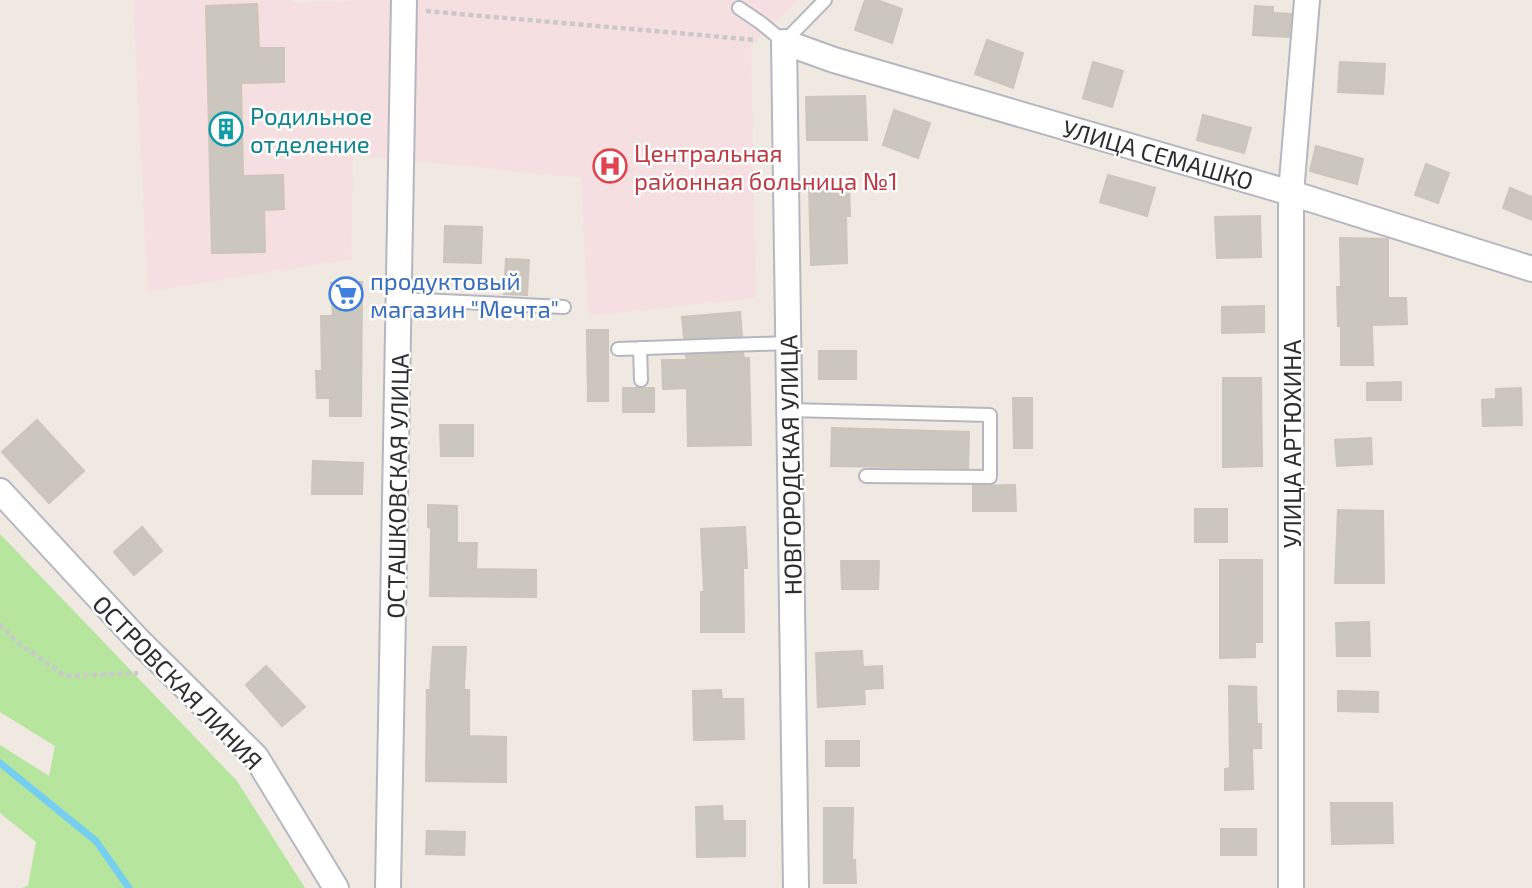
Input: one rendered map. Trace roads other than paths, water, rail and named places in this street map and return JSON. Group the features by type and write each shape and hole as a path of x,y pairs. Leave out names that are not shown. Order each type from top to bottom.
{"street":[{"name":"УЛИЦА АРТЮХИНА","path":"1291,888 1291,192 1307,0"},
{"name":"ОСТАШКОВСКАЯ УЛИЦА","path":"388,888 401,299 404,4"},
{"name":"УЛИЦА СЕМАШКО","path":"784,42 834,60 1291,192 1532,269"},
{"name":"НОВГОРОДСКАЯ УЛИЦА","path":"784,42 796,888"},
{"name":"ОСТРОВСКАЯ ЛИНИЯ","path":"0,491 136,639 256,757 336,888"}],"lane":[{"path":"739,8 784,42 825,0"},
{"path":"401,299 564,307"},
{"path":"618,349 788,343"},
{"path":"640,348 641,380"},
{"path":"789,410 990,415 990,477 866,476"}],"waterway":[{"path":"0,763 96,841 129,888"}],"place":[{"name":"Родильное отделение","path":"226,129"},
{"name":"Центральная районная больница №1","path":"610,166"},
{"name":"продуктовый магазин \"Мечта\"","path":"346,294"}]}
